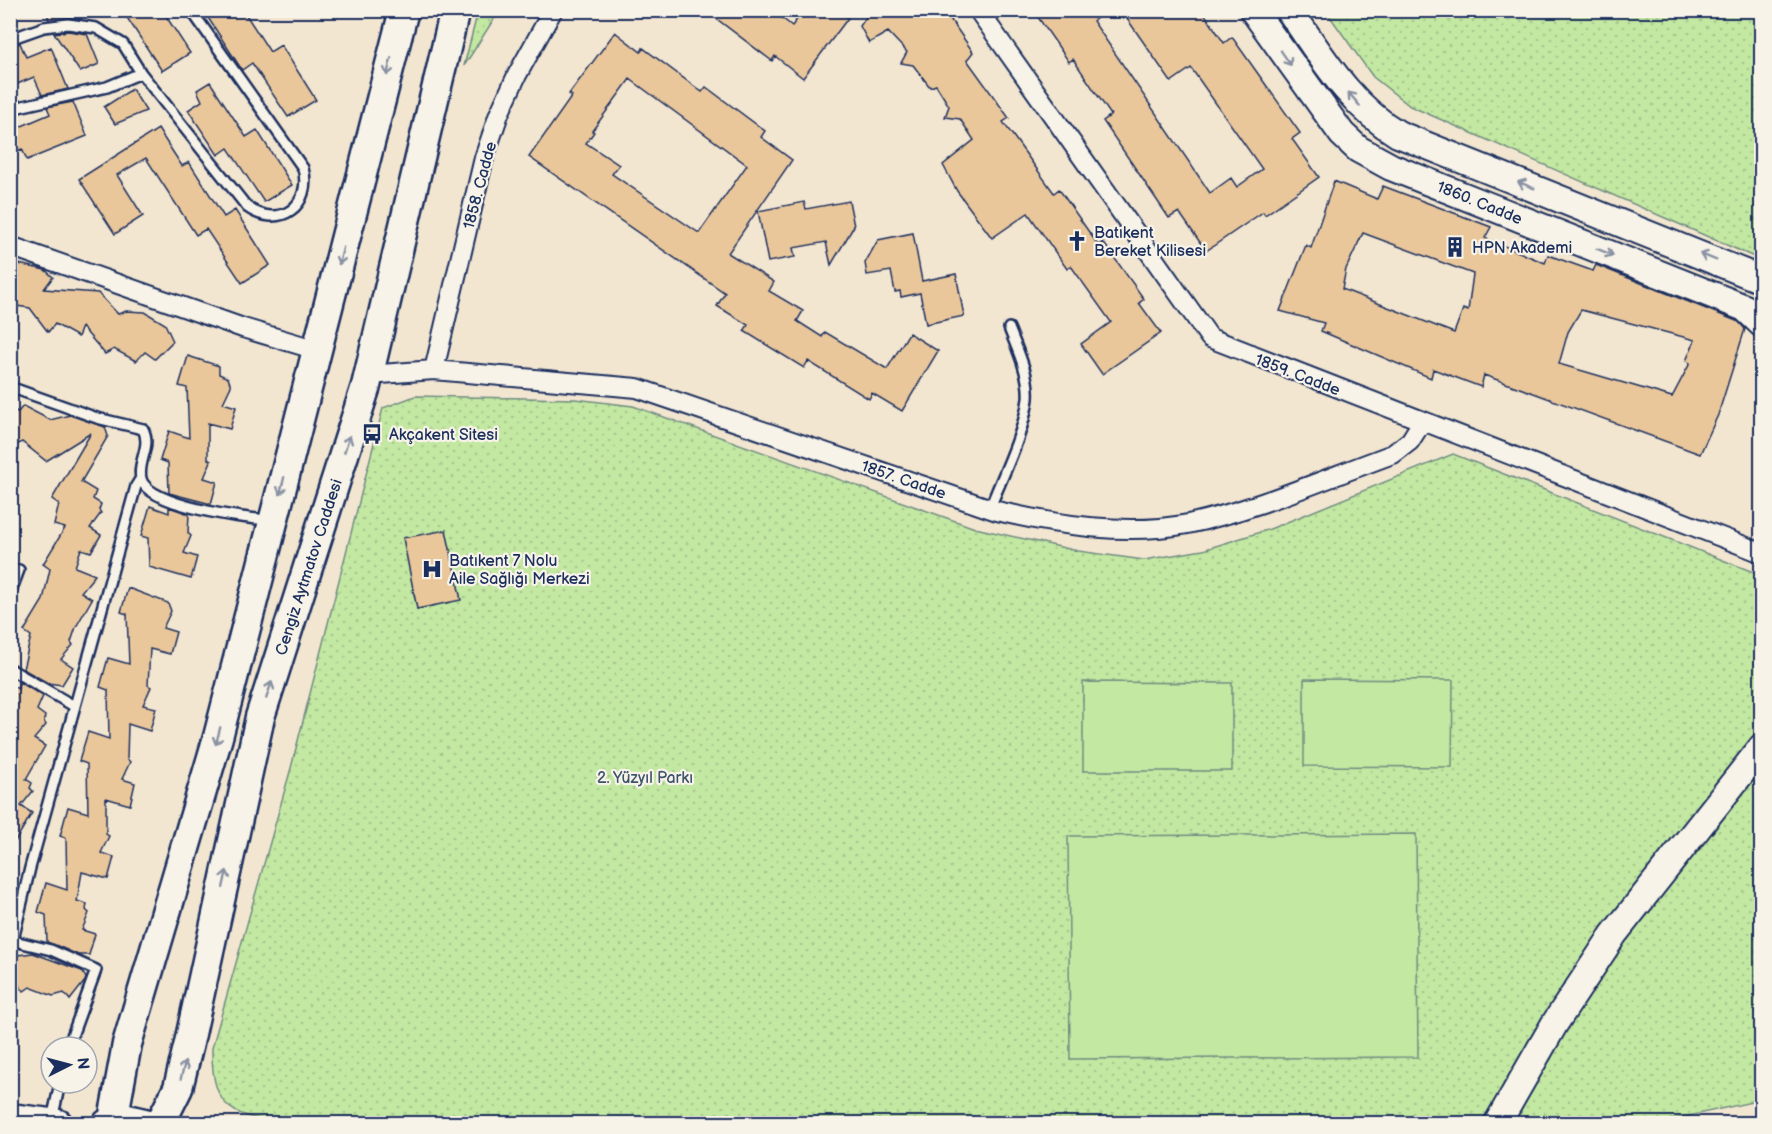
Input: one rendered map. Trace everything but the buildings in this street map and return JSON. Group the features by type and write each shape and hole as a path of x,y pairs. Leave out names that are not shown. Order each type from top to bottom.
{"main road":[{"path":"148,1124 136,1118 110,1122 127,1044 218,737 404,10"},
{"name":"Cengiz Aytmatov Caddesi","path":"160,1124 178,1088 260,717 368,375 455,10"},
{"path":"10,1118 55,1123"}],"street":[{"name":"1858. Cadde","path":"434,370 488,147 517,75 553,10"},
{"name":"1859. Cadde","path":"978,10 1210,338 1761,553"},
{"name":"1860. Cadde","path":"1252,10 1327,116 1358,149 1391,167 1745,308 1761,324"},
{"name":"1860. Cadde","path":"1289,10 1353,99 1375,119 1398,134 1761,280"},
{"path":"10,246 243,328 317,350"},
{"name":"1857. Cadde","path":"368,375 434,370 637,388 990,508 1032,519 1073,525 1152,528 1188,524 1232,512 1393,454 1410,441 1422,422"},
{"path":"1497,1124 1555,1023 1614,934 1761,747"}],"lane":[{"path":"10,39 56,25 80,25 96,28 123,44 141,73 247,207 255,213 274,216 284,214 299,202 306,186 299,160 191,10"},
{"path":"10,109 107,87 141,73"},
{"path":"990,508 1021,425 1028,398 1024,369 1010,328"},
{"path":"10,387 97,418 143,429 147,444 141,478 136,486 12,940 51,950 96,970 72,1035"},
{"path":"141,478 149,490 192,508 274,520"},
{"path":"10,594 18,570"},
{"path":"10,669 75,706"},
{"path":"10,905 20,910"},
{"path":"55,1123 58,1095"}],"green space":[{"path":"478,11 499,11 464,66"},
{"path":"1326,11 1761,11 1761,260 1410,106 1373,77"},
{"name":"2. Yüzyıl Parkı","path":"415,396 575,399 633,406 975,528 1078,551 1144,560 1203,550 1270,529 1453,454 1761,575 1761,1100 1653,1124 295,1124 243,1115 223,1100 217,1088 213,1071 212,1048 291,768 383,408"},
{"path":"1304,679 1453,680 1452,767 1304,766"},
{"path":"1083,682 1232,683 1232,771 1083,771"},
{"path":"1416,834 1418,1057 1070,1059 1068,836"}],"place":[{"name":"Batıkent Bereket Kilisesi","path":"1077,241"},
{"name":"HPN Akademi","path":"1455,247"},
{"name":"Akçakent Sitesi","path":"372,434"},
{"name":"Batıkent 7 Nolu Aile Sağlığı Merkezi","path":"432,569"}]}
